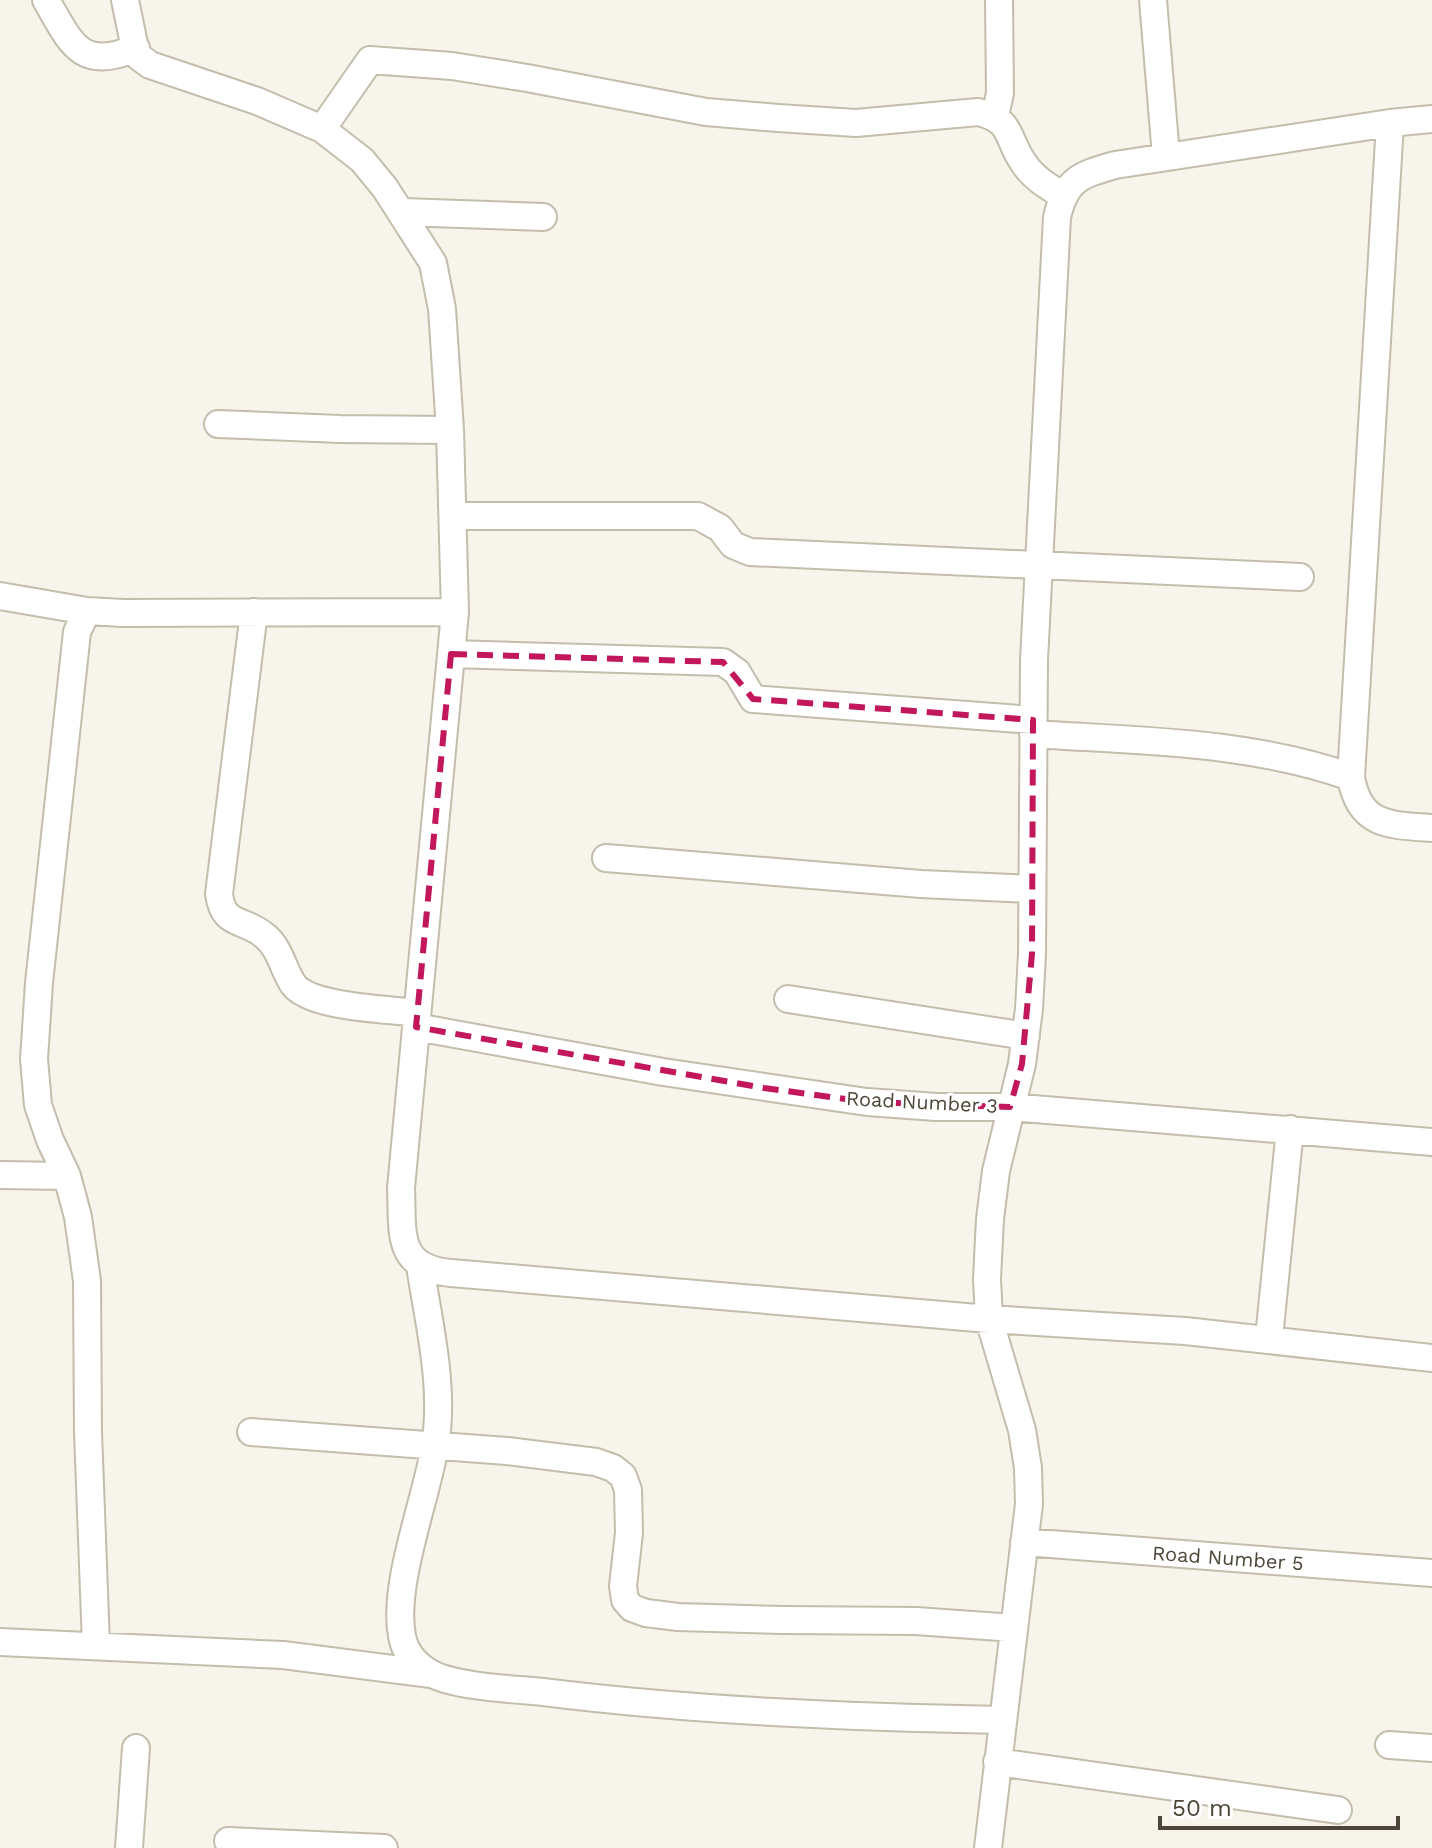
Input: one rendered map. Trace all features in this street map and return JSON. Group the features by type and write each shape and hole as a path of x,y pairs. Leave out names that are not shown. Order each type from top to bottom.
{"street":[{"path":"46,0 66,34 91,57 118,56 136,48"},
{"path":"125,0 138,56 150,65 257,101 322,129 362,160 403,212 433,263 442,309 450,430 455,612 401,1188 406,1246 412,1260 435,1272 989,1319 1269,1338 1432,1358"},
{"path":"995,116 1000,93 999,0"},
{"path":"1153,0 1166,156"},
{"path":"322,129 370,60 452,66 706,112 856,123 961,112 995,116 1011,134 1022,161 1036,178 1062,195"},
{"path":"988,1848 1029,1504 1022,1430 989,1319 990,1219 996,1171 1022,1064 1032,954 1033,727 1039,563 1057,217 1062,195 1073,181 1115,165 1432,119"},
{"path":"1390,123 1351,777 1354,794 1363,811 1378,821 1432,828"},
{"path":"403,212 543,217"},
{"path":"218,424 450,430"},
{"path":"454,516 698,516 720,528 733,545 750,552 1300,577"},
{"path":"0,596 87,611 455,612"},
{"path":"87,611 77,632 73,658 34,1059 38,1105 67,1176 78,1217 87,1281 88,1432 96,1645"},
{"name":"Road Number 3","path":"254,612 219,894 220,909 229,918 257,929 269,939 295,986 306,995 663,1072 867,1102 936,1107 1010,1107 1432,1142"},
{"path":"451,654 723,662 737,672 753,699 1269,754 1351,777"},
{"path":"606,858 921,884 1032,889"},
{"path":"788,999 1026,1036"},
{"path":"1269,1338 1290,1129"},
{"path":"0,1175 67,1176"},
{"path":"420,1266 439,1394 435,1445 401,1605 402,1637 411,1659 432,1674"},
{"path":"251,1432 435,1445 566,1459 613,1468 623,1476 628,1490 625,1600 632,1608 646,1613 783,1620 902,1620 1014,1628"},
{"name":"Road Number 5","path":"1024,1542 1432,1573"},
{"path":"0,1642 283,1655 613,1701 835,1717 1002,1720"},
{"path":"1389,1745 1432,1748"},
{"path":"129,1848 136,1748"},
{"path":"997,1762 1338,1810"},
{"path":"228,1841 384,1848"}],"highlighted area":[{"path":"451,654 723,662 753,699 1033,720 1032,954 1022,1064 1010,1107 867,1102 764,1088 416,1027"}]}
